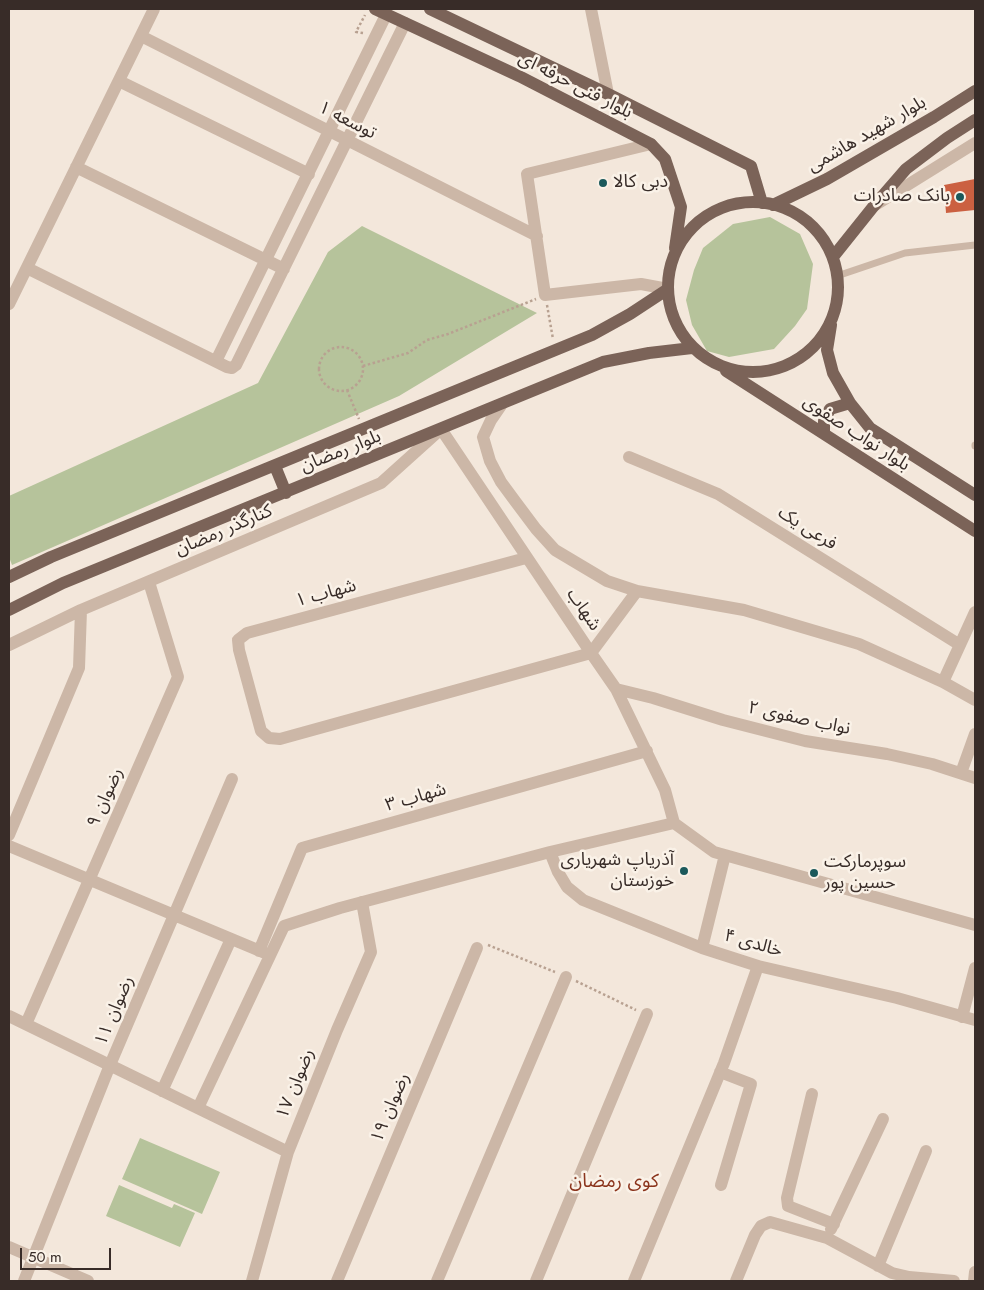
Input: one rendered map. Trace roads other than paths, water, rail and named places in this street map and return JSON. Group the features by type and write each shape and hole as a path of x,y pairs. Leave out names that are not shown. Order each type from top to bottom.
{"main road":[{"name":"بلوار فنی حرفه ای","path":"430,9 608,94 751,166 768,204"},
{"name":"بلوار فنی حرفه ای","path":"381,12 519,76 651,144 665,159 682,207 674,255"},
{"name":"بلوار شهید هاشمی","path":"768,204 827,179 975,91"},
{"path":"833,257 906,169 947,138 975,120"},
{"path":"735,204 768,204 799,216 820,234 833,257 838,276 837,305 831,323 812,350 783,367 750,373 718,365 692,348 674,321 668,289 674,255 689,232 709,214 735,204"},
{"name":"بلوار رمضان","path":"9,577 59,553 592,335 630,314 668,289"},
{"name":"بلوار نواب صفوی","path":"831,323 827,350 833,373 850,403 870,428 975,495"},
{"name":"بلوار رمضان","path":"9,610 63,584 603,362 649,353 692,348"},
{"name":"بلوار نواب صفوی","path":"718,365 975,531"},
{"path":"824,434 824,421 830,409 850,403"},
{"path":"275,466 286,493"}],"street":[{"path":"9,304 154,9"},
{"path":"591,9 608,94"},
{"path":"216,361 329,132 381,12"},
{"path":"27,268 232,368 236,365 405,23"},
{"name":"توسعه ۱","path":"141,36 537,236"},
{"path":"119,81 308,174"},
{"path":"873,207 975,143"},
{"path":"651,144 527,174 545,295 641,284 668,289"},
{"path":"76,168 284,269"},
{"path":"502,404 491,420 483,437 490,461 501,482 515,502 536,529 556,550 607,581 637,591 744,610 786,624 859,644 943,682 975,700"},
{"name":"شهاب","path":"441,429 526,558 616,689 665,790 674,823"},
{"name":"کنارگذر رمضان","path":"9,645 81,610 381,483 441,429"},
{"name":"فرعی یک","path":"628,457 718,494 960,645"},
{"name":"شهاب ۱","path":"526,558 247,633 238,640 239,650 261,731 270,738 280,739 591,653"},
{"name":"رضوان ۹","path":"26,1024 178,677 149,582"},
{"path":"591,653 637,591"},
{"path":"9,835 79,668 81,610"},
{"path":"943,682 975,612"},
{"name":"نواب صفوی ۲","path":"616,689 653,698 723,720 805,741 887,754 932,764 975,778"},
{"path":"962,773 975,734"},
{"name":"شهاب ۳","path":"264,953 302,848 647,751"},
{"name":"رضوان ۱۱","path":"24,1281 110,1065 232,779"},
{"path":"198,1108 264,953 284,926 340,908 550,852 674,823 714,852 975,925"},
{"path":"9,846 264,953"},
{"name":"خالدی ۴","path":"550,852 558,872 567,886 583,900 702,948 758,966 897,998 975,1020"},
{"path":"702,948 725,855"},
{"name":"رضوان ۱۷","path":"252,1281 288,1152 370,952 362,902"},
{"path":"162,1091 232,940"},
{"name":"رضوان ۱۹","path":"337,1281 477,948"},
{"path":"634,1281 720,1072 758,966"},
{"path":"962,1017 975,968"},
{"path":"438,1281 566,977"},
{"path":"536,1281 647,1014"},
{"path":"9,1016 288,1152"},
{"path":"720,1072 751,1084 721,1185"},
{"path":"812,1094 787,1198 788,1206 834,1224"},
{"path":"827,1238 883,1118"},
{"path":"878,1266 926,1151"},
{"path":"736,1281 755,1235 761,1226 770,1222 827,1238 892,1273 909,1277 954,1281"},
{"path":"9,1247 88,1281"},
{"path":"974,1281 975,1272"}],"lane":[{"path":"838,276 905,253 975,245"}],"place":[{"name":"دبی کالا","path":"603,183"},
{"name":"بانک صادرات","path":"960,197"},
{"name":"آذریاپ شهریاری خوزستان","path":"684,871"},
{"name":"سوپرمارکت حسین پور","path":"814,873"}],"district":[{"name":"کوی رمضان","path":"614,1182"}]}
